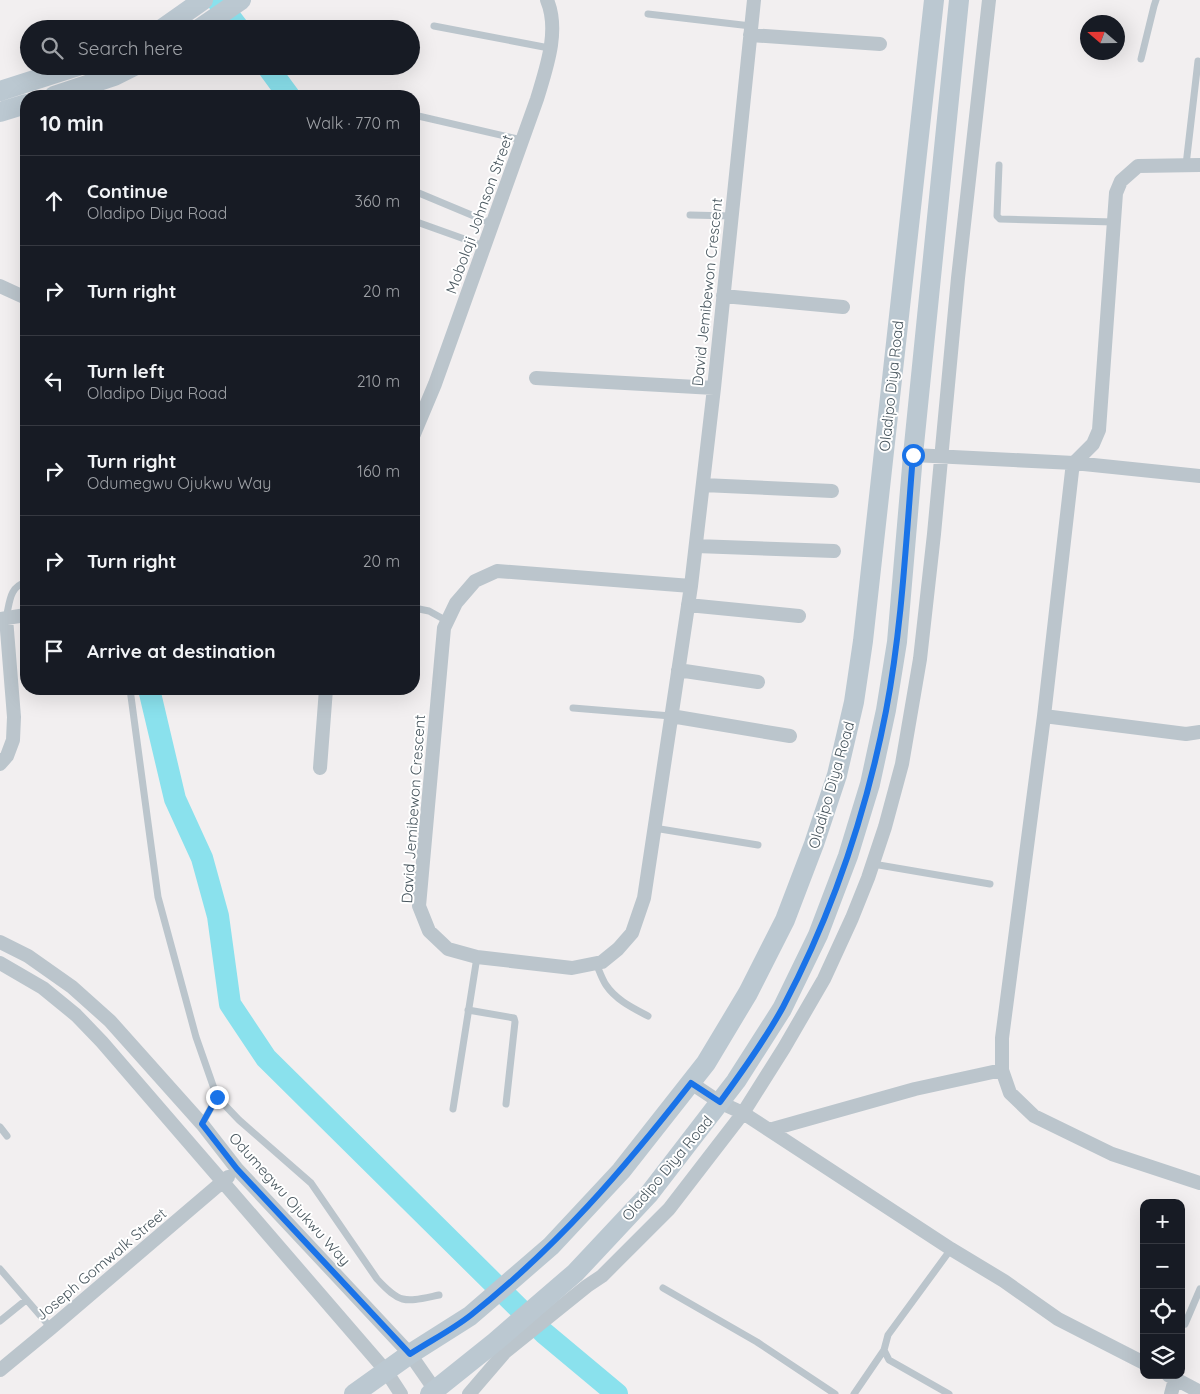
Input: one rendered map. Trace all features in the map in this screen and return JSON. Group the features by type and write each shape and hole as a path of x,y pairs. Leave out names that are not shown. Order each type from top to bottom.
{"main road":[{"path":"175,20 203,0"},
{"path":"212,20 241,0"},
{"name":"Oladipo Diya Road","path":"354,1394 410,1354 470,1316 551,1246 621,1171 706,1063 748,993 785,920 837,776 854,702 864,631 934,0"},
{"name":"Oladipo Diya Road","path":"434,1393 500,1347 581,1280 720,1102 782,1009 818,935 848,856 870,784 886,710 897,642 913,455 959,0"},
{"path":"0,91 50,75"},
{"path":"72,90 116,75"},
{"path":"0,112 20,106"}],"street":[{"name":"Mobolaji Johnson Street","path":"420,420 435,384 537,99 546,67 553,29 547,0"},
{"name":"David Jemibewon Crescent","path":"691,586 497,571 475,580 456,603 444,628 419,906 428,931 448,948 477,957 572,968 602,962 618,949 632,933 644,898 672,716 691,586 696,546 754,0"},
{"path":"581,1280 602,1276 669,1209 743,1113 824,979 852,918 885,827 910,722 923,630 958,278 990,0"},
{"path":"751,31 880,44"},
{"path":"1193,165 1138,166 1121,182 1116,193 1098,430 1093,444 1074,463 1072,471 1044,716 1002,1038 1002,1070 1010,1092 1034,1116 1112,1154 1200,1183"},
{"path":"0,286 20,295"},
{"path":"723,296 843,307"},
{"path":"536,378 714,388"},
{"path":"913,455 1074,463 1200,476"},
{"path":"703,485 832,491"},
{"path":"696,546 834,551"},
{"path":"688,605 799,616"},
{"path":"0,764 7,756 13,740 14,717 3,618 20,616"},
{"path":"678,670 758,682"},
{"path":"320,768 326,695"},
{"path":"672,716 790,736"},
{"path":"1044,716 1186,734 1200,732"},
{"name":"Odumegwu Ojukwu Way","path":"0,942 28,956 50,971 72,987 110,1021 202,1124 237,1169 410,1354 434,1393"},
{"path":"0,963 43,988 76,1014 386,1371 401,1394"},
{"path":"769,1130 915,1089 1002,1070"},
{"path":"691,1083 720,1102 743,1113 951,1249 1004,1281 1058,1319 1140,1361"},
{"name":"Joseph Gomwalk Street","path":"0,1370 237,1169"},
{"path":"469,1394 500,1347"},
{"path":"1171,1379 1171,1394"},
{"path":"1175,1379 1200,1392"}],"lane":[{"path":"1141,59 1156,0"},
{"path":"648,14 751,31"},
{"path":"434,26 549,48"},
{"path":"1193,165 1198,62"},
{"path":"420,116 522,140"},
{"path":"999,165 997,216 1000,219 1114,222"},
{"path":"420,194 492,224"},
{"path":"690,215 732,216"},
{"path":"420,223 484,246"},
{"path":"3,618 12,591 20,584"},
{"path":"420,609 429,611 447,621"},
{"path":"131,695 158,898 196,1037 217,1097 239,1120 311,1183 377,1279 396,1298 411,1301 439,1295"},
{"path":"573,708 672,716"},
{"path":"654,828 758,845"},
{"path":"873,864 990,884"},
{"path":"453,1109 477,957"},
{"path":"596,963 606,985 614,994 628,1005 648,1016"},
{"path":"468,1010 514,1018 506,1104"},
{"path":"202,1124 217,1097"},
{"path":"0,1127 7,1136"},
{"path":"854,1394 884,1350 888,1335 951,1249"},
{"path":"0,1269 51,1328"},
{"path":"663,1288 757,1342 835,1394"},
{"path":"1185,1324 1200,1289"},
{"path":"0,1321 26,1300"},
{"path":"884,1350 889,1360 949,1394"}],"waterway":[{"path":"217,0 232,20"},
{"path":"274,75 285,90"},
{"path":"150,695 175,799 202,858 218,916 230,1004 266,1058 544,1333 617,1394"}],"route":[{"path":"217,1097 202,1124 237,1169 410,1354 470,1316 551,1246 621,1171 691,1083 720,1102 736,1081 782,1009 818,935 848,856 870,784 886,710 897,642 913,455"}]}
